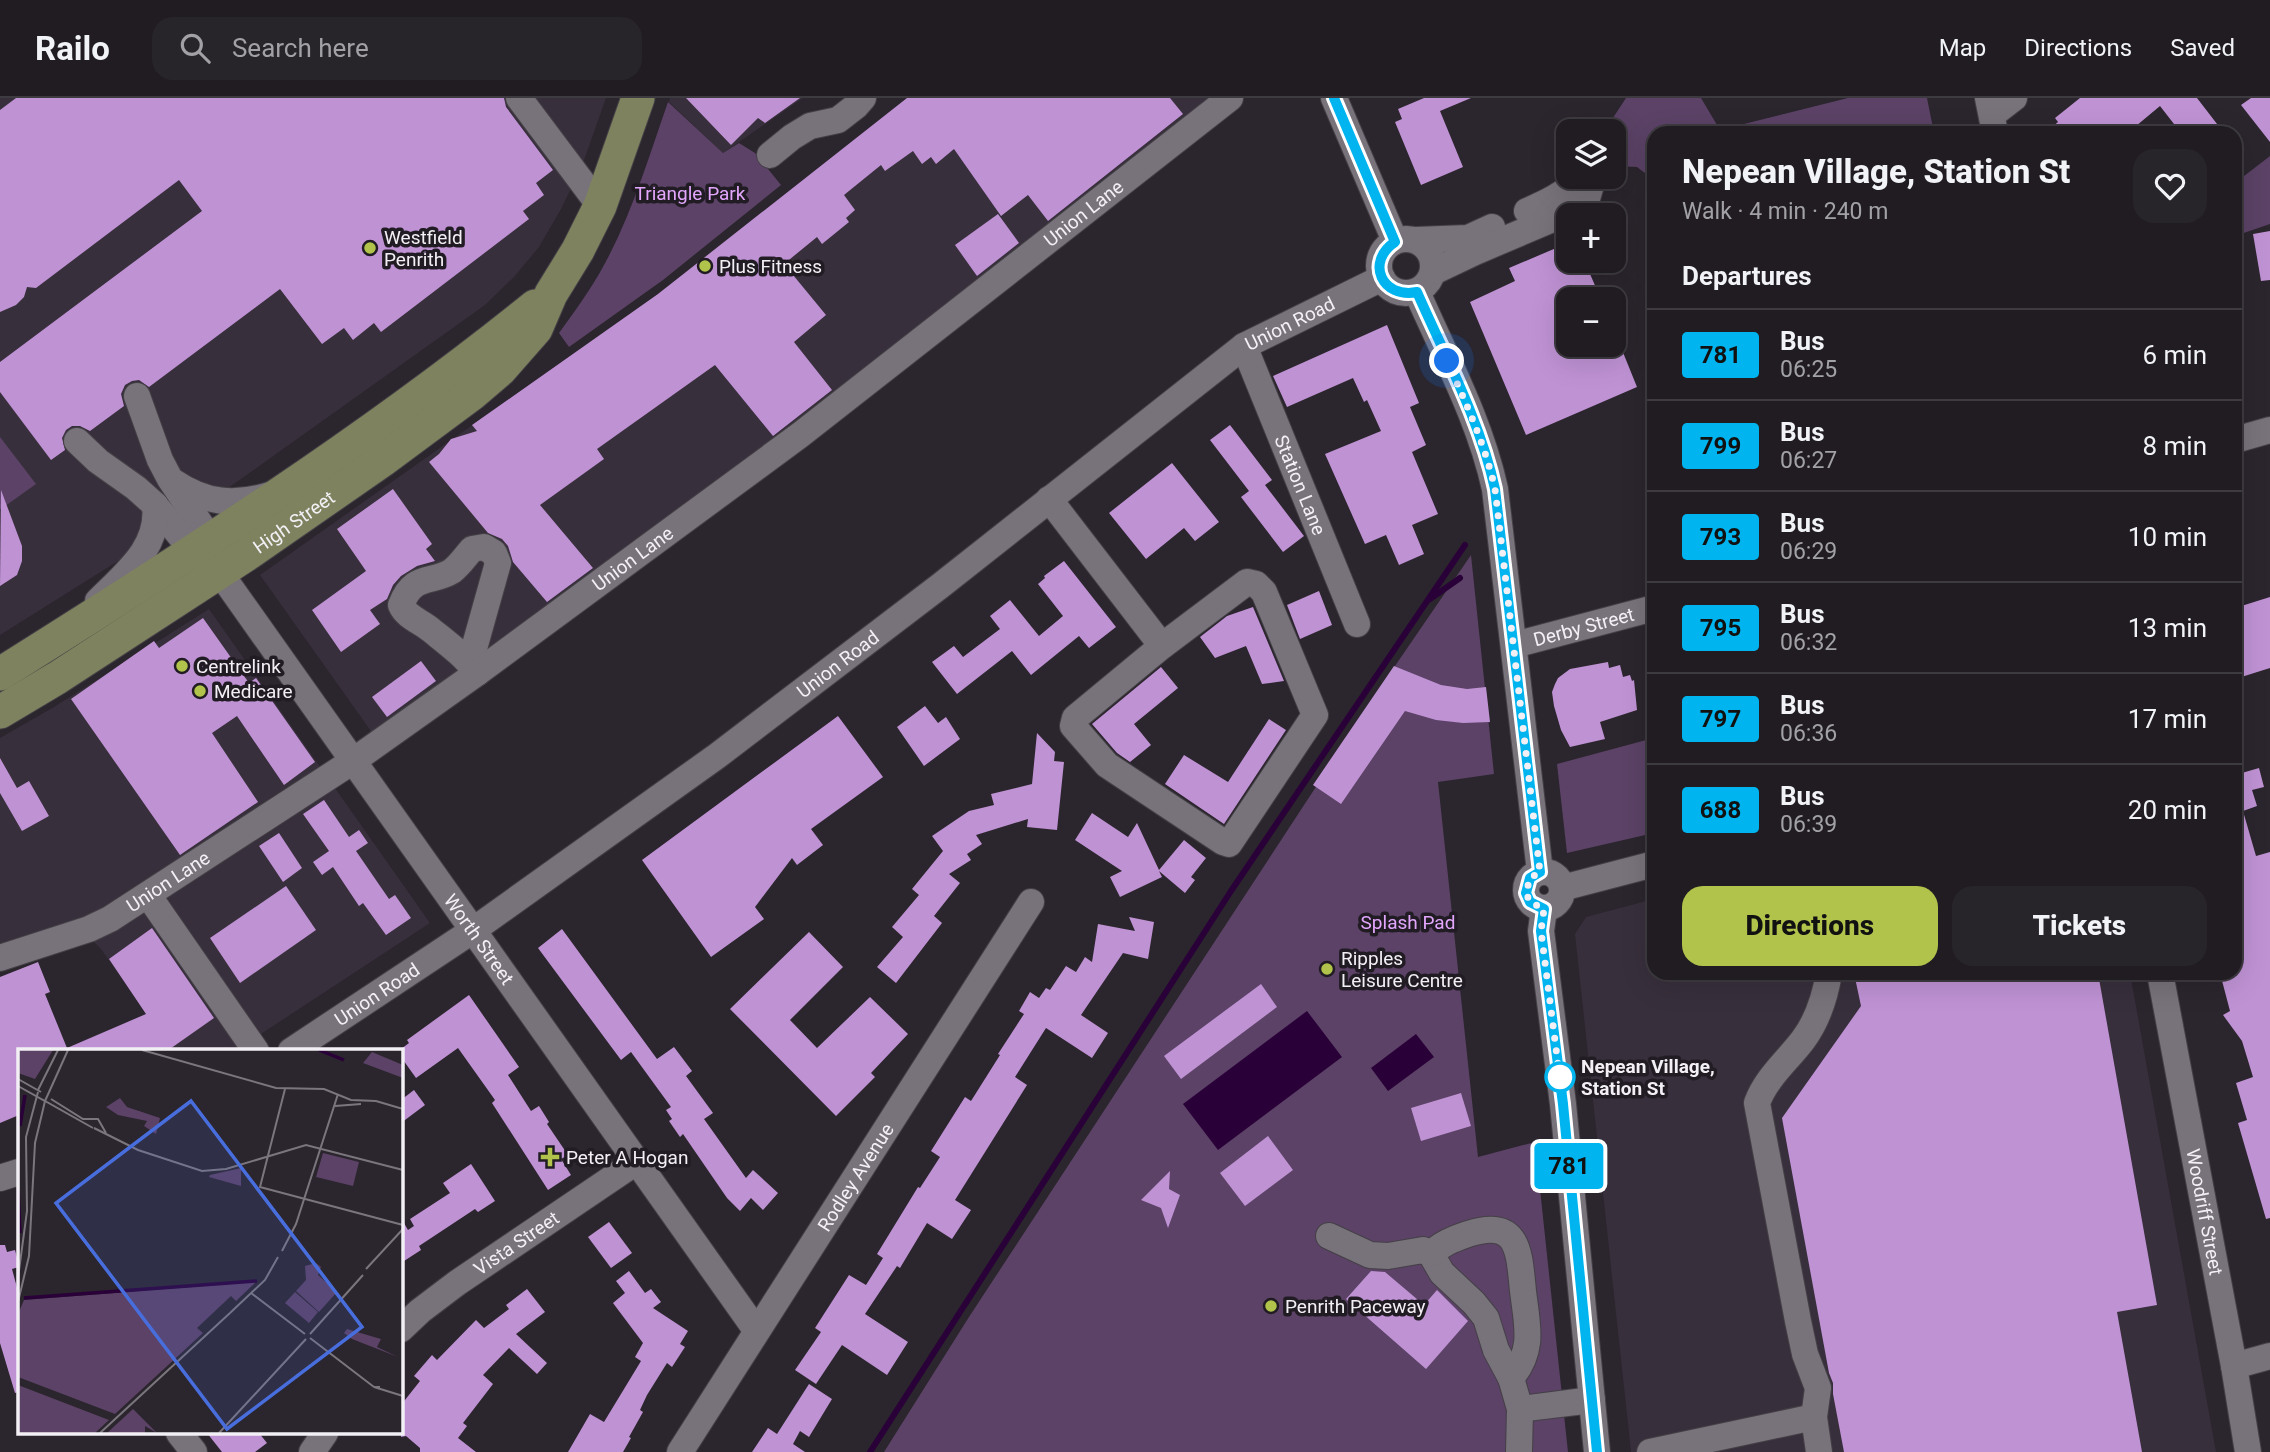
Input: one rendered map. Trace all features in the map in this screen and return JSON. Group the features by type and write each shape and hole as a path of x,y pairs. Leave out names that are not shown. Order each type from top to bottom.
{"main road":[{"name":"High Street","path":"0,712 220,573 372,468 500,370 537,329 551,294 578,250 600,206 638,98"},
{"name":"High Street","path":"0,674 282,492 455,370 551,294"}],"street":[{"path":"519,98 600,206"},
{"path":"770,155 792,136 810,126 838,120 863,98"},
{"name":"Union Lane","path":"0,958 89,929 110,919 353,761 473,668 800,435 1230,98"},
{"path":"1334,98 1405,241 1429,249 1432,256 1425,282 1488,458 1495,489 1540,872"},
{"path":"1992,115 2014,98"},
{"path":"1568,189 1555,199 1468,238 1405,241 1388,246 1379,261 1382,278 1392,290 1400,293 1425,282 1475,252 1569,212 1587,199 1590,189"},
{"name":"Union Road","path":"294,1049 472,931 727,748 841,663 1244,346 1382,278"},
{"name":"Station Lane","path":"1244,346 1357,624"},
{"name":"Worth Street","path":"137,396 160,460 201,525 201,546"},
{"path":"2242,438 2270,430"},
{"name":"Worth Street","path":"77,441 98,461 155,505 181,538 201,546 756,1331"},
{"path":"170,479 189,492 218,502 251,501 282,492"},
{"path":"1049,499 1163,646"},
{"path":"72,629 145,550 153,535 155,505"},
{"path":"1253,583 1265,592 1314,709 1312,722 1229,844 1107,765 1073,726 1075,718 1163,646 1244,584 1253,583"},
{"name":"Derby Street","path":"1514,645 1647,610"},
{"path":"1562,888 1647,866"},
{"path":"1540,872 1553,874 1560,880 1562,888 1557,903 1544,909 1530,902 1526,893 1530,878 1540,872"},
{"path":"148,895 255,1049"},
{"name":"Rodley Avenue","path":"680,1452 1031,902"},
{"path":"1544,909 1541,931 1563,1104 1597,1452"},
{"path":"1819,1452 1814,1417 1818,1388 1805,1354 1757,1102 1762,1089 1812,1026 1825,999 1828,980"},
{"name":"Woodriff Street","path":"2161,980 2248,1452"},
{"name":"Vista Street","path":"402,1328 457,1283 636,1162"},
{"path":"0,1178 18,1171"},
{"path":"1431,1254 1441,1244 1486,1228 1497,1229 1511,1237 1517,1245 1521,1260 1528,1343 1524,1359 1511,1378"},
{"path":"1329,1237 1370,1255 1388,1256 1423,1250 1431,1254 1442,1273 1486,1318 1496,1350 1511,1378 1520,1409 1519,1452"},
{"path":"2234,1366 2270,1356"},
{"path":"1520,1409 1592,1400"},
{"path":"1650,1452 1814,1417"},
{"path":"180,1434 194,1452"},
{"path":"312,1452 324,1434"}],"shaded area":[{"path":"0,98 606,98 582,166 539,247 514,277 485,305 182,521 0,635"},
{"path":"670,98 803,98 723,153 669,102"},
{"path":"907,98 1213,98 653,530 373,734 260,575 658,294"},
{"path":"209,609 430,923 238,1049 172,1049 101,949 75,923 0,946 0,738"},
{"path":"1647,901 1647,980 2131,980 2216,1452 1631,1452 1575,934 1586,917"},
{"path":"1307,1011 1342,1057 1218,1150 1183,1104"},
{"path":"1416,1034 1434,1057 1388,1091 1371,1068"}],"green space":[{"path":"1626,98 1701,98 1718,126 1647,126 1647,175 1637,167 1626,167 1626,119 1612,119"},
{"path":"1848,98 1927,98 1933,126 1736,126"},
{"name":"Triangle Park","path":"668,102 723,153 739,143 755,153 781,185 663,280 569,347 559,333 594,283 614,246"},
{"path":"2270,156 2270,224 2242,234 2242,178"},
{"path":"0,437 36,484 1,509 0,509"},
{"name":"Splash Pad","path":"1471,555 1494,774 1438,782 1478,1157 1535,1142 1568,1452 884,1452 969,1317 1397,663"},
{"path":"1647,740 1647,835 1567,853 1557,764"}],"building":[{"name":"Westfield Penrith","path":"16,98 504,98 506,107 553,170 536,183 544,195 523,211 529,219 381,332 374,323 353,340 344,328 322,344 280,289 149,387 139,380 125,385 121,394 124,406 90,431 80,426 72,426 66,430 62,438 65,450 51,460 0,392 0,362 202,211 179,180 36,288 27,287 24,297 16,305 0,312 0,110"},
{"path":"686,98 800,98 765,123 758,118 731,145"},
{"path":"907,98 1170,98 1183,114 1048,221 1028,195 1001,216 954,149 936,164 931,157 922,164 913,151 885,171 881,165 844,195 855,210 846,218 849,222 822,244 817,237 784,264 826,315 794,342 832,390 773,436 715,365 597,449 604,459 540,505 593,568 547,602 513,562 508,546 502,539 488,533 429,462 451,439 477,431 472,425 658,294"},
{"path":"1424,98 1471,98 1440,111 1463,167 1421,185 1395,122 1402,119 1398,109"},
{"path":"2080,98 2197,98 2219,126 2176,126 2160,106 2136,126 2053,126 2058,122 2055,118"},
{"path":"2251,98 2270,98 2270,142 2241,105"},
{"path":"998,214 1019,243 977,276 955,245"},
{"path":"2270,231 2270,280 2261,281 2253,234"},
{"path":"1556,248 1556,273 1592,273 1590,274 1596,287 1556,287 1556,357 1625,357 1637,387 1526,435 1470,302 1515,281 1509,268"},
{"path":"1387,325 1419,403 1410,407 1426,445 1412,452 1438,514 1412,525 1424,554 1399,565 1386,535 1365,544 1325,454 1381,431 1367,400 1364,402 1353,378 1287,407 1273,376"},
{"path":"1230,425 1272,480 1265,485 1304,536 1283,552 1241,497 1249,491 1210,440"},
{"path":"1172,463 1219,522 1195,541 1184,528 1146,559 1109,513"},
{"path":"393,489 432,544 426,549 435,561 417,566 401,576 393,585 387,599 370,610 380,624 341,652 312,610 366,571 337,529"},
{"path":"1,490 22,546 22,561 17,575 0,586"},
{"path":"1064,561 1116,627 1089,648 1079,636 1031,675 1012,651 957,694 932,662 954,646 963,657 1000,629 990,616 1010,600 1039,636 1063,616 1038,584"},
{"path":"1319,591 1332,625 1300,639 1287,605"},
{"path":"2270,597 2270,668 2242,677 2242,606"},
{"path":"1253,607 1284,681 1262,684 1246,646 1215,658 1200,637 1227,616"},
{"path":"203,618 249,683 256,678 315,762 284,785 237,716 212,733 258,802 180,855 71,699 154,641 159,648"},
{"path":"421,661 436,681 387,717 372,697"},
{"path":"1608,662 1609,668 1620,665 1623,677 1630,675 1632,681 1634,680 1637,710 1600,722 1605,739 1570,747 1561,730 1554,706 1552,692 1555,684 1558,678 1570,669"},
{"path":"1394,666 1441,685 1467,689 1486,687 1490,722 1436,720 1405,711 1341,804 1313,785"},
{"path":"1161,667 1178,688 1134,724 1151,745 1130,762 1117,753 1092,724"},
{"path":"925,706 938,723 946,717 960,739 924,766 897,727"},
{"path":"838,716 883,777 811,829 823,845 797,865 792,858 755,907 764,919 711,957 642,860"},
{"path":"1269,719 1286,730 1224,824 1165,784 1184,755 1228,782"},
{"path":"1037,733 1055,752 1054,761 1064,762 1057,830 1027,827 1028,819 976,835 982,844 967,854 971,860 949,874 960,883 934,916 942,923 896,983 877,967 903,937 892,927 919,895 912,889 943,851 932,836 969,811 994,805 991,794 1032,784"},
{"path":"0,758 17,788 29,781 49,816 22,831 0,793"},
{"path":"2259,768 2264,787 2252,790 2257,806 2243,811 2256,856 2270,852 2270,1218 2266,1219 2238,1123 2247,1120 2236,1083 2253,1077 2242,1041 2223,1015 2230,1011 2222,980 2242,980 2242,773"},
{"path":"324,800 349,837 359,830 368,843 356,851 389,899 395,895 411,918 386,935 363,903 359,906 333,867 322,875 313,862 329,851 303,814"},
{"path":"1092,813 1128,837 1137,823 1159,870 1184,840 1206,858 1191,877 1195,880 1185,893 1159,871 1162,877 1120,897 1110,877 1122,871 1075,840"},
{"path":"279,833 302,868 283,882 259,846"},
{"path":"286,886 316,930 240,983 210,938"},
{"path":"1129,917 1154,922 1148,959 1123,953 1081,1015 1108,1033 1092,1058 1046,1028 1015,1077 1027,1085 955,1200 971,1210 952,1239 927,1223 900,1268 897,1266 865,1314 908,1342 887,1375 842,1345 816,1384 795,1370 821,1332 815,1328 849,1275 866,1285 883,1258 877,1254 918,1187 920,1188 940,1157 931,1151 965,1097 971,1101 1000,1055 998,1054 1024,1014 1019,1011 1030,992 1039,998 1046,988 1050,990 1066,966 1076,972 1085,957 1092,962 1098,924 1135,931"},
{"path":"152,928 214,1018 170,1049 18,1049 18,1115 0,1123 0,977 38,962 50,992 45,994 67,1048 146,1014 109,959"},
{"path":"562,929 657,1059 674,1047 692,1071 686,1076 713,1113 704,1119 746,1178 753,1170 778,1193 763,1210 751,1198 740,1211 727,1198 683,1134 680,1137 669,1121 672,1119 666,1110 671,1107 631,1052 621,1060 538,948"},
{"path":"809,932 843,967 790,1020 817,1048 870,997 908,1034 871,1073 875,1077 836,1116 730,1009"},
{"path":"1855,980 2099,980 2157,1305 2117,1312 2142,1452 1844,1452 1782,1118 1861,1006"},
{"path":"1261,984 1277,1007 1181,1079 1164,1056"},
{"path":"469,995 519,1067 508,1075 531,1111 539,1106 549,1122 547,1124 568,1155 561,1159 571,1175 548,1190 492,1103 495,1100 458,1048 416,1078 402,1058 401,1049 409,1043 407,1040"},
{"path":"414,1090 425,1105 402,1122 402,1099"},
{"path":"1461,1093 1471,1126 1421,1141 1411,1108"},
{"path":"1268,1136 1293,1170 1245,1206 1220,1173"},
{"path":"471,1164 495,1201 478,1212 475,1209 419,1246 421,1250 402,1262 402,1220 408,1230 414,1226 410,1219 450,1193 443,1183"},
{"path":"1170,1171 1169,1189 1180,1195 1168,1228 1161,1208 1141,1200"},
{"path":"609,1222 632,1253 611,1268 588,1237"},
{"path":"0,1245 5,1245 7,1252 15,1250 18,1261 18,1267 12,1269 18,1291 18,1392 15,1393 0,1343"},
{"path":"629,1271 645,1293 651,1289 661,1302 653,1308 688,1331 680,1344 685,1347 672,1367 667,1363 647,1395 640,1410 643,1412 623,1452 568,1452 590,1414 604,1422 641,1361 635,1357 643,1343 613,1303 625,1293 616,1281"},
{"path":"1371,1271 1385,1272 1424,1305 1437,1290 1468,1321 1426,1369 1346,1299"},
{"path":"527,1289 545,1312 516,1334 547,1363 537,1374 509,1348 483,1375 493,1384 463,1423 467,1426 458,1438 476,1452 420,1452 420,1448 406,1436 401,1437 402,1404 420,1381 414,1376 432,1355 437,1360 476,1320 484,1328 509,1309 506,1305"},
{"path":"809,1384 832,1399 809,1437 800,1431 793,1444 805,1452 752,1452 768,1428 777,1434"},
{"path":"208,1434 260,1434 267,1443 255,1452 222,1452"}],"waterway":[{"path":"870,1452 1231,891 1465,545"},
{"path":"1430,599 1460,578"}],"bus line":[{"name":"781","path":"1334,98 1395,242 1382,253 1379,261 1382,278 1392,290 1408,294 1417,292 1478,429 1495,489 1540,872 1527,882 1526,893 1530,902 1544,909 1541,931 1563,1104 1597,1452"}],"place":[{"name":"Westfield Penrith","path":"370,248"},
{"name":"Plus Fitness","path":"705,266"},
{"name":"Centrelink","path":"182,666"},
{"name":"Medicare","path":"200,691"},
{"name":"Ripples Leisure Centre","path":"1327,969"},
{"name":"Nepean Village, Station St","path":"1560,1077"},
{"name":"Peter A Hogan","path":"550,1157"},
{"name":"Penrith Paceway","path":"1271,1306"}],"route":[{"path":"1447,361 1478,429 1495,489 1540,872 1527,882 1526,893 1530,902 1544,909 1541,931 1560,1080 1560,1077"}]}
